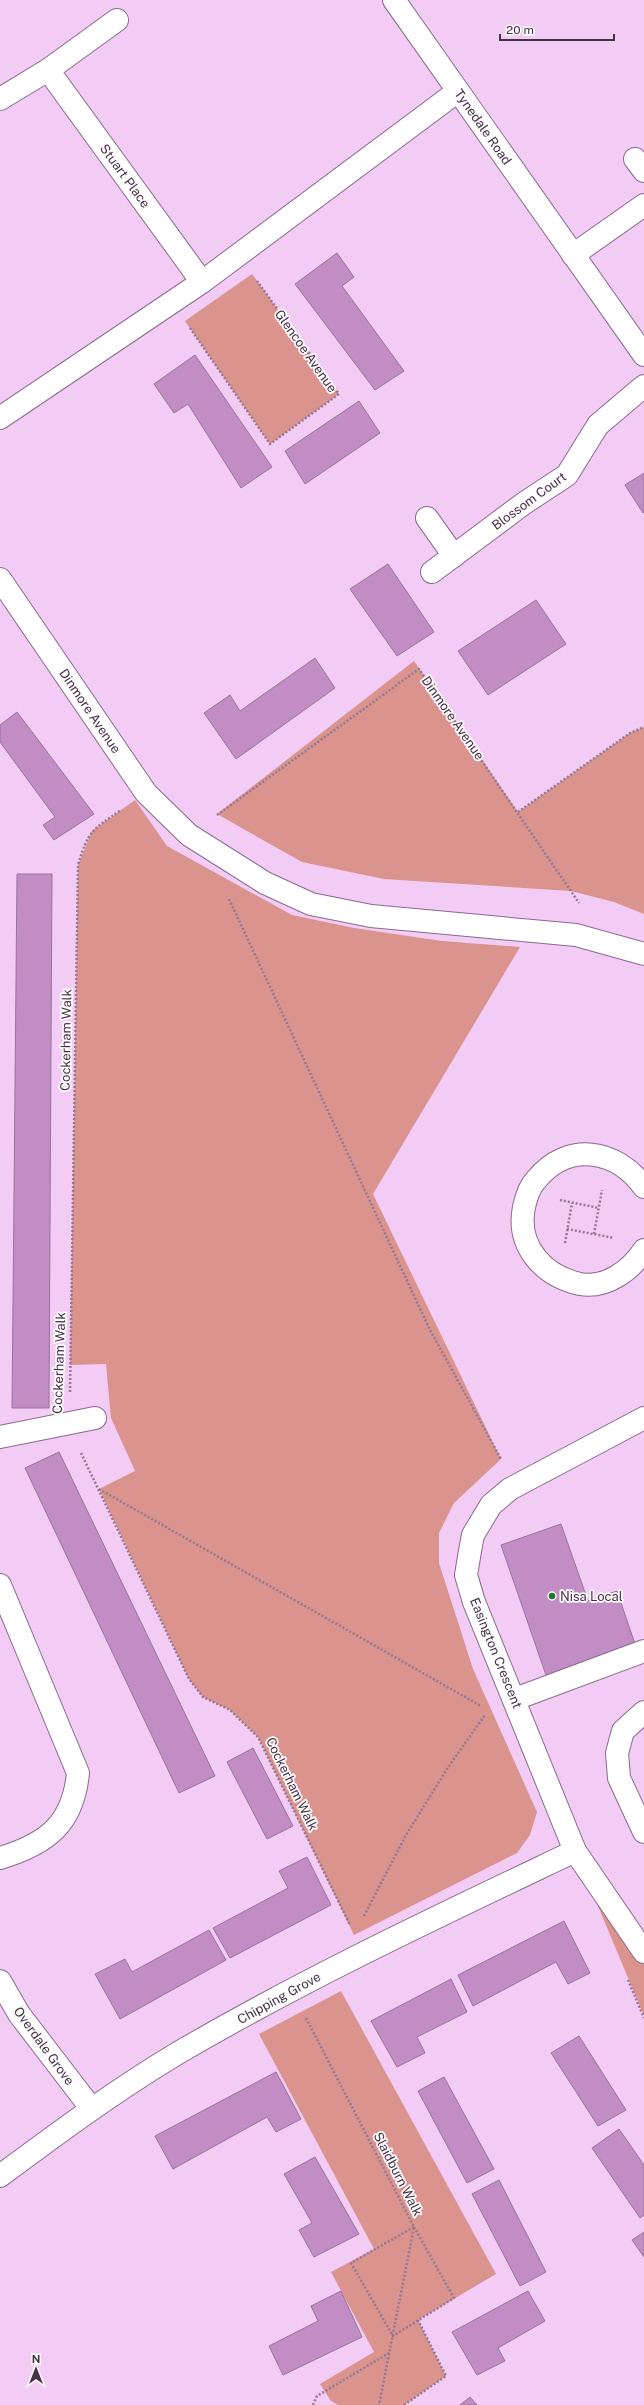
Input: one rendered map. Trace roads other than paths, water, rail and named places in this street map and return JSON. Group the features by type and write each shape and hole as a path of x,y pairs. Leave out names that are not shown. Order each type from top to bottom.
{"street":[{"name":"Tynedale Road","path":"394,0 644,355"},
{"path":"0,99 48,70 117,20"},
{"name":"Stuart Place","path":"48,70 202,282"},
{"path":"0,418 202,282 458,91"},
{"path":"573,255 644,204"},
{"name":"Blossom Court","path":"432,572 523,504 567,475 598,425 644,386"},
{"path":"427,518 454,556"},
{"name":"Dinmore Avenue","path":"0,579 146,793 189,835 265,883 311,904 371,916 576,934 644,954"},
{"path":"644,1187 634,1173 619,1162 601,1155 582,1154 564,1158 548,1167 535,1181 528,1194 522,1215 527,1245 533,1255 546,1270 564,1280 583,1284 603,1282 621,1275 636,1262 644,1250"},
{"path":"0,1438 95,1418"},
{"name":"Easington Crescent","path":"644,1418 516,1486 491,1505 473,1535 466,1575 474,1602 515,1699 575,1851 644,1952"},
{"path":"0,1585 78,1773 76,1790 70,1809 57,1830 17,1853 0,1858"},
{"path":"515,1699 644,1651"},
{"path":"644,1712 623,1732 617,1753 619,1778 644,1832"},
{"name":"Chipping Grove","path":"0,2176 91,2108 178,2053 292,1991 359,1944 575,1851"},
{"name":"Overdale Grove","path":"0,1981 19,2014 91,2108"}],"place":[{"name":"Nisa Local","path":"552,1596"}]}
